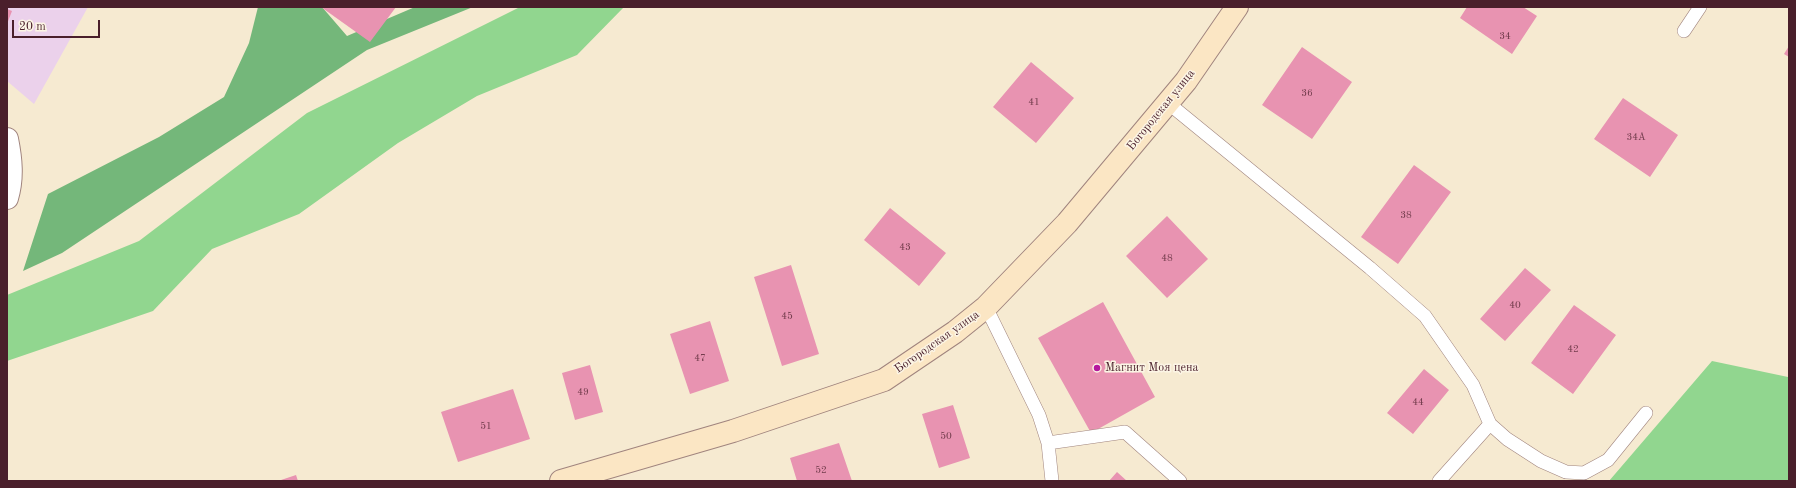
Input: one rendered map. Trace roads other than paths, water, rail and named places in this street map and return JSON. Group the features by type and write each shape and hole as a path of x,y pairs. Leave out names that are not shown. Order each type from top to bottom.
{"street":[{"name":"Богородская улица","path":"561,481 734,431 884,380 955,332 986,307 1067,223 1186,81 1237,7"},
{"path":"7,139 11,162 10,188 7,198"}],"lane":[{"path":"1684,31 1700,7"},
{"path":"1168,103 1370,268 1425,316 1473,385 1490,424 1507,439 1541,461 1566,472 1584,473 1608,460 1646,414"},
{"path":"986,307 1039,415 1048,443 1052,481"},
{"path":"1439,481 1490,424"},
{"path":"1048,443 1124,432 1180,481"}],"place":[{"name":"Магнит Моя цена","path":"1097,368"}]}
